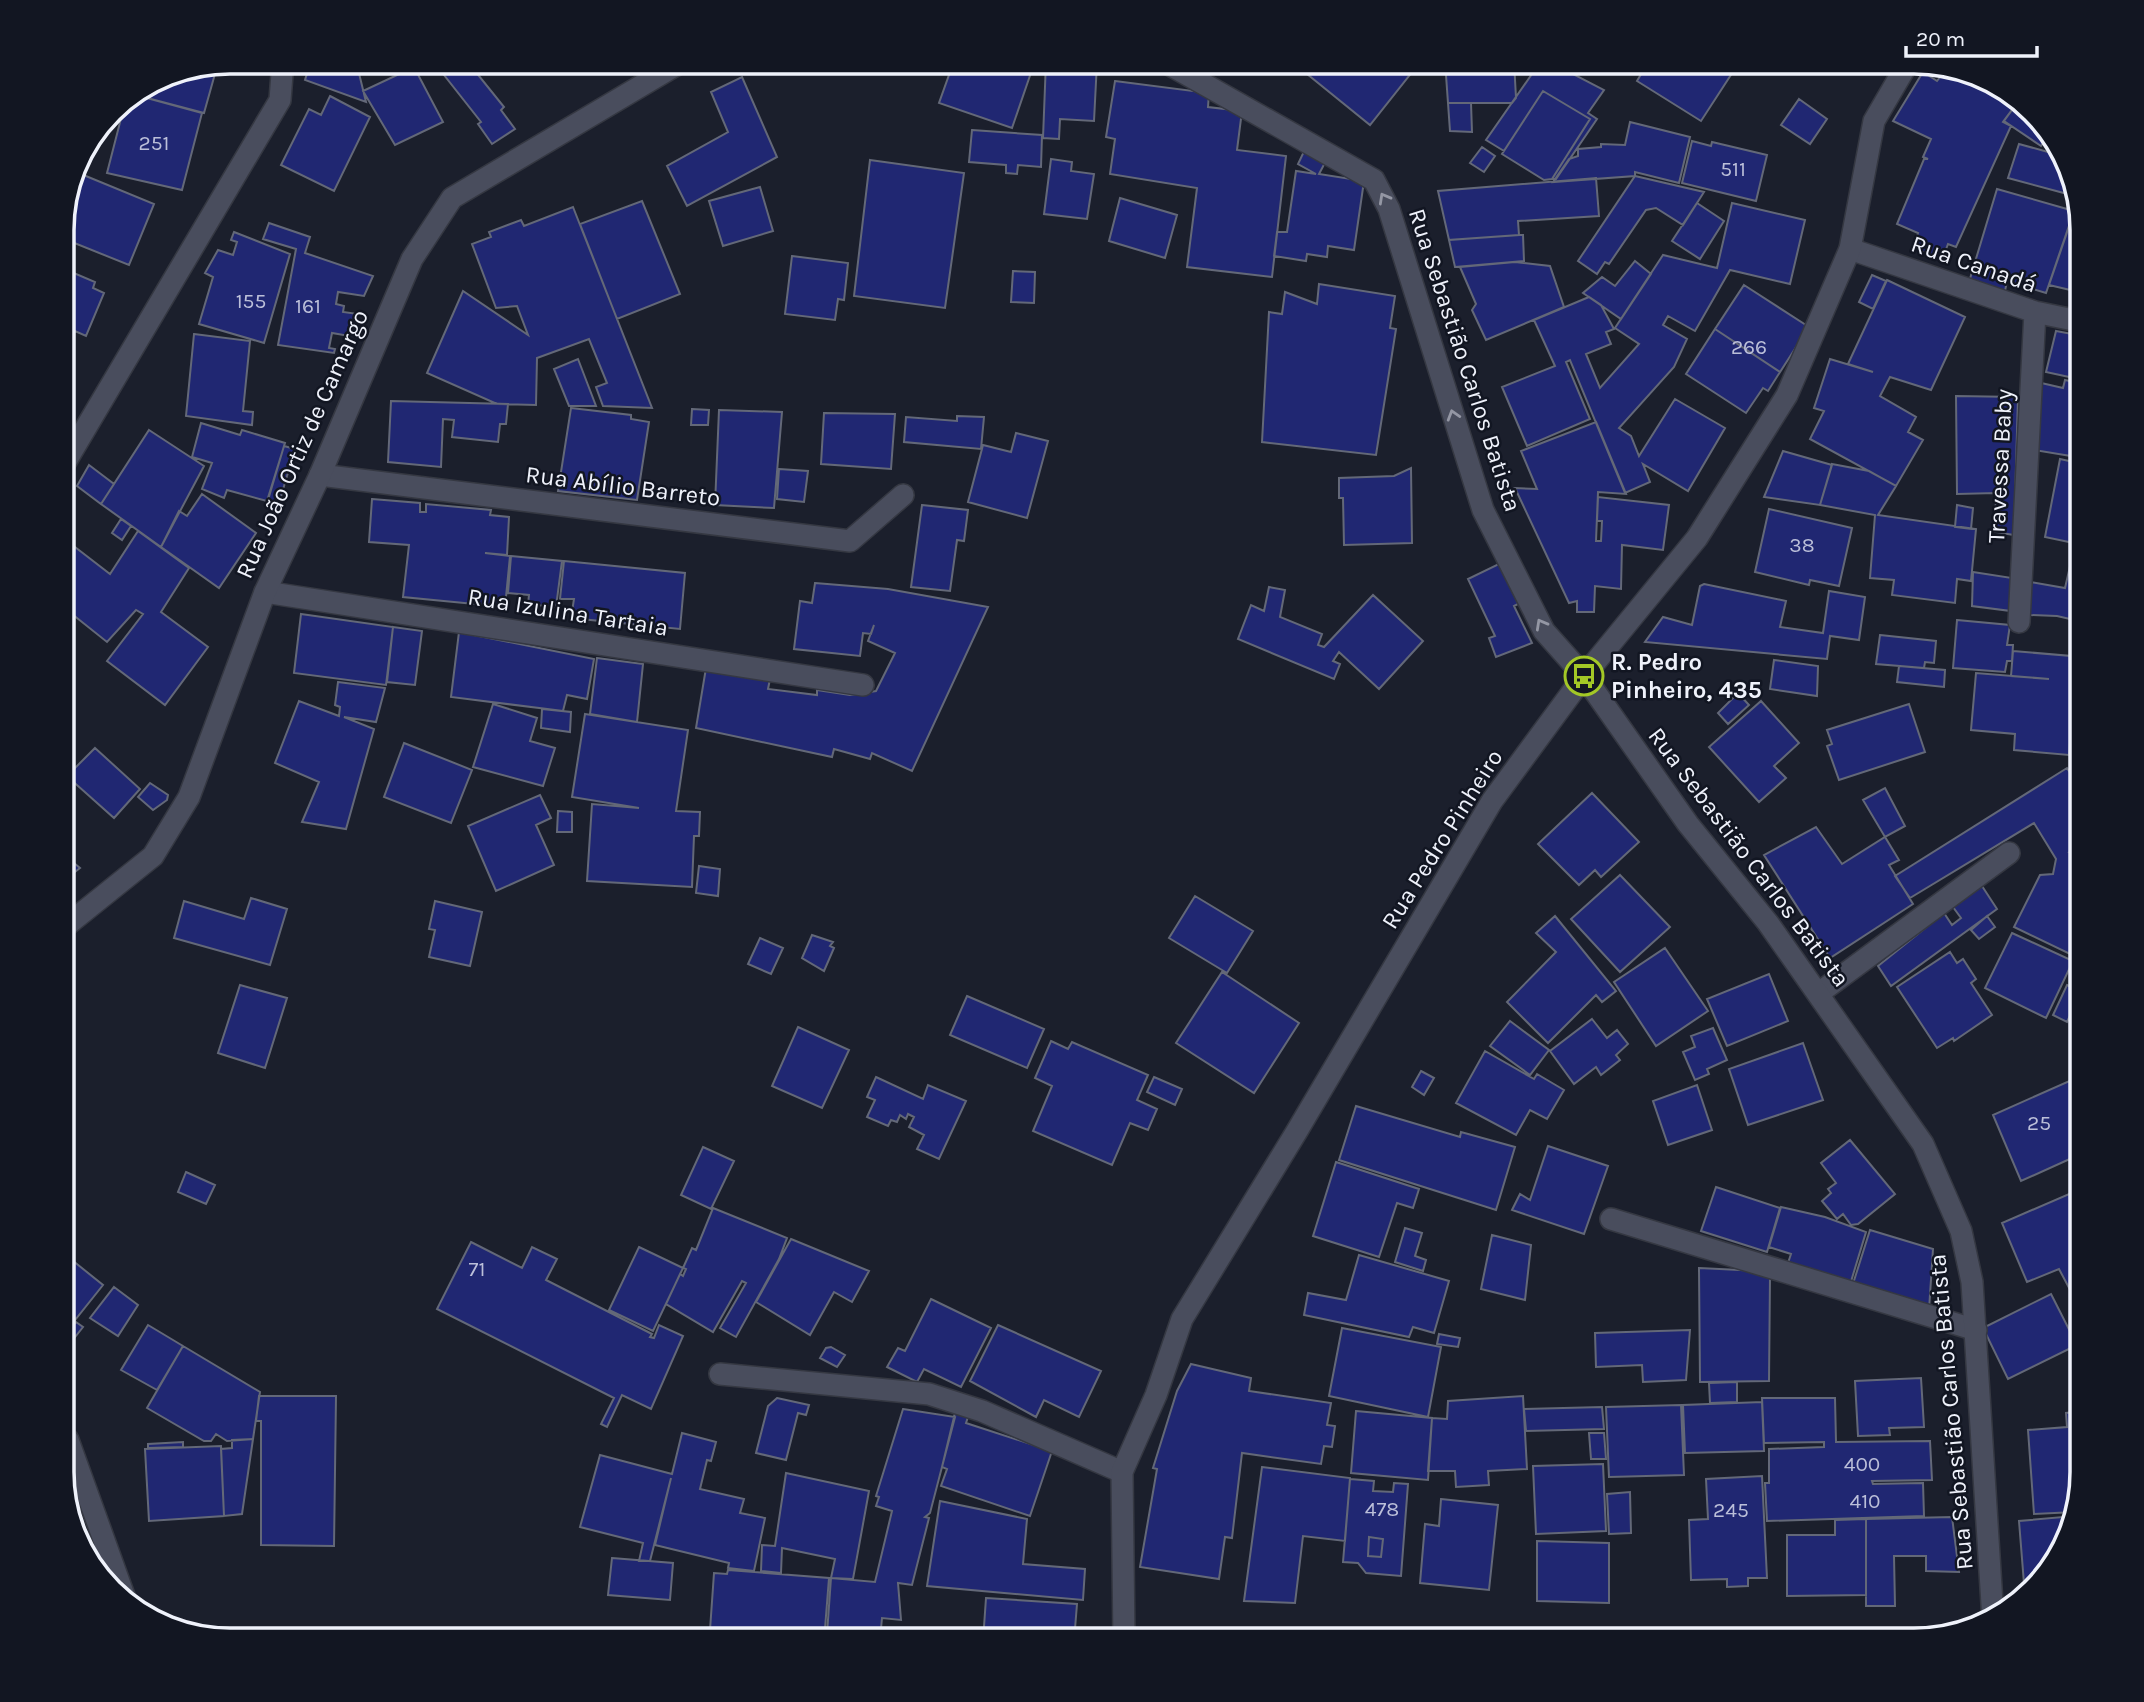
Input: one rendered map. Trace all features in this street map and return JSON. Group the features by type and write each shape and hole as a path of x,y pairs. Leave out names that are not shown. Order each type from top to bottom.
{"street":[{"path":"74,448 280,100 282,74"},
{"name":"Rua João Ortiz de Camargo","path":"74,919 153,856 189,797 265,592 320,475 412,259 452,198 661,74"},
{"name":"Rua Sebastião Carlos Batista","path":"1186,74 1374,180 1389,209 1483,510 1544,631 1584,676 1688,824 1768,923 1923,1144 1961,1231 1972,1282 1992,1608"},
{"name":"Rua Pedro Pinheiro","path":"1125,1628 1122,1472 1156,1395 1182,1318 1297,1131 1492,801 1584,676 1697,538 1787,396 1850,249 1874,121 1901,74"},
{"name":"Rua Canadá","path":"1850,249 2035,312 2070,319"},
{"name":"Travessa Baby","path":"2019,622 2035,312"},
{"name":"Rua Abílio Barreto","path":"320,475 850,541 904,495"},
{"name":"Rua Izulina Tartaia","path":"265,592 863,685"},
{"path":"1819,993 2010,853"},
{"path":"1611,1219 1976,1330"},
{"path":"720,1374 929,1394 982,1411 1122,1472"},
{"path":"74,1457 120,1584"}],"building":[{"path":"307,74 359,74 366,102 305,80"},
{"path":"399,74 418,74 443,122 395,145 363,91"},
{"path":"443,74 477,74 504,107 501,110 515,129 492,144 478,124 481,122"},
{"path":"949,74 1031,74 1012,128 939,103"},
{"path":"1045,74 1096,74 1094,121 1060,119 1059,139 1043,138"},
{"path":"1307,74 1410,74 1370,125"},
{"path":"1446,74 1515,74 1516,98 1512,103 1448,103"},
{"path":"1532,74 1573,74 1604,90 1588,113 1597,119 1556,179 1552,179 1590,119 1543,91 1504,151 1486,140"},
{"path":"1641,74 1732,74 1701,121 1637,81"},
{"path":"1922,74 1937,81 1941,76 1965,82 1993,94 2013,108 2003,122 2011,126 1956,247 1948,244 1942,260 1912,247 1918,233 1897,224 1924,159 1928,159 1923,157 1931,139 1893,121"},
{"path":"215,75 204,113 146,98 179,82"},
{"path":"742,77 777,157 687,206 667,166 728,132 711,92"},
{"path":"1115,81 1209,93 1208,107 1242,111 1237,150 1286,156 1272,277 1187,267 1197,188 1110,174 1115,139 1106,137"},
{"path":"1543,91 1590,119 1552,179 1544,180 1502,154"},
{"path":"330,96 370,117 334,191 281,165 309,109 321,115"},
{"path":"146,98 202,113 182,190 107,173 122,116"},
{"path":"1799,99 1827,119 1810,144 1781,125"},
{"path":"1448,103 1471,103 1472,132 1450,131"},
{"path":"2013,109 2044,142 2041,146 2004,121"},
{"path":"1630,122 1690,137 1679,183 1635,172 1635,176 1553,182 1569,159 1578,156 1578,149 1601,147 1601,144 1625,145"},
{"path":"972,130 1042,135 1041,167 1018,165 1017,174 1006,173 1006,165 969,162"},
{"path":"1692,141 1711,146 1712,142 1767,155 1756,201 1682,183"},
{"path":"1308,143 1328,157 1319,174 1364,181 1354,250 1328,246 1327,257 1307,254 1306,261 1274,256 1277,232 1287,232 1296,171 1316,174 1298,164"},
{"path":"2019,144 2048,152 2049,150 2059,169 2066,194 2008,178"},
{"path":"1482,147 1495,156 1484,172 1470,163"},
{"path":"1051,159 1072,162 1071,171 1094,174 1087,219 1044,214"},
{"path":"870,160 964,173 945,308 854,296"},
{"path":"83,175 154,204 129,265 74,243 75,209"},
{"path":"1635,176 1704,192 1683,225 1656,208 1646,210 1609,264 1605,262 1597,274 1578,261"},
{"path":"1596,178 1599,216 1518,221 1519,235 1449,240 1438,191"},
{"path":"760,187 773,231 723,246 709,201"},
{"path":"1997,189 2069,210 2070,223 2046,293 2007,281 2004,296 1969,282"},
{"path":"1120,198 1177,215 1165,258 1109,241"},
{"path":"642,201 680,294 617,319 580,224"},
{"path":"1697,203 1724,221 1700,259 1672,241"},
{"path":"1732,203 1805,220 1790,284 1730,270 1695,331 1668,316 1663,325 1687,339 1674,367 1619,428 1631,436 1639,456 1675,399 1725,428 1688,491 1643,464 1650,482 1625,493 1570,360 1566,362 1590,419 1527,446 1502,387 1555,366 1534,320 1589,297 1601,305 1614,329 1606,332 1611,344 1586,354 1600,388 1639,344 1615,328 1663,255 1717,268"},
{"path":"573,207 652,408 603,406 596,387 607,383 589,339 537,358 536,405 497,404 427,373 463,291 528,335 517,306 496,308 472,244 491,237 489,232 521,220 524,226"},
{"path":"269,223 310,237 305,253 373,276 364,296 338,292 336,304 344,306 343,312 358,314 349,336 332,333 329,348 335,349 334,353 278,345 296,249 263,239"},
{"path":"2070,224 2070,290 2049,285"},
{"path":"234,232 290,254 264,343 199,324 213,277 205,273 218,250 233,255 237,242 231,240"},
{"path":"1523,235 1524,261 1455,267 1449,240"},
{"path":"792,256 848,263 844,300 838,299 835,320 785,314"},
{"path":"1635,261 1651,274 1621,319 1583,293 1602,277 1615,286"},
{"path":"1515,262 1550,266 1564,307 1486,340 1472,310 1476,304 1460,267"},
{"path":"1013,271 1035,272 1034,303 1011,302"},
{"path":"74,273 95,282 93,288 104,293 86,336 75,331"},
{"path":"1872,275 1886,281 1873,309 1859,302"},
{"path":"1887,280 1965,317 1931,390 1890,377 1880,396 1916,417 1908,432 1923,440 1896,486 1810,439 1824,411 1814,408 1830,359 1873,372 1848,364"},
{"path":"1319,284 1395,296 1390,328 1396,329 1376,455 1262,442 1269,312 1282,314 1285,292 1317,304"},
{"path":"1744,285 1809,327 1780,372 1715,329"},
{"path":"1715,329 1780,372 1768,391 1763,388 1746,413 1686,374"},
{"path":"2056,331 2070,334 2070,377 2046,372"},
{"path":"194,334 250,341 243,411 253,412 252,425 186,416"},
{"path":"578,359 596,406 569,406 554,369"},
{"path":"2065,380 2070,381 2070,456 2034,450 2037,382 2063,388"},
{"path":"1956,396 2018,397 2014,535 1995,532 1996,493 1957,494"},
{"path":"391,401 508,404 506,424 500,424 498,442 452,437 454,420 443,419 441,467 388,462"},
{"path":"571,408 631,415 631,419 649,422 637,500 558,491"},
{"path":"692,409 709,410 708,425 691,425"},
{"path":"719,410 782,412 774,508 715,505"},
{"path":"824,413 895,414 891,469 821,464"},
{"path":"957,416 984,417 981,449 904,442 906,417 957,421"},
{"path":"1596,422 1626,494 1598,492 1596,541 1601,541 1602,521 1597,521 1598,497 1669,505 1663,550 1622,545 1621,589 1595,586 1594,612 1577,612 1577,601 1569,603 1515,488 1537,489 1521,451"},
{"path":"201,423 240,435 242,430 285,443 267,501 227,490 224,498 202,489 212,463 192,457"},
{"path":"149,430 204,466 161,547 101,504"},
{"path":"1016,433 1048,441 1027,518 968,502 983,445 1011,452"},
{"path":"284,446 295,449 279,503 268,500"},
{"path":"1783,451 1832,465 1820,505 1764,497"},
{"path":"2060,459 2070,461 2070,542 2045,537"},
{"path":"1832,464 1869,471 1896,486 1878,515 1976,529 1971,581 1957,579 1955,603 1892,595 1894,580 1870,578 1875,515 1820,505"},
{"path":"89,465 114,484 101,504 77,486"},
{"path":"1411,468 1412,543 1344,545 1343,498 1339,498 1339,478 1394,476"},
{"path":"779,469 808,471 804,502 777,499"},
{"path":"202,494 256,533 219,588 161,547 179,511 187,516"},
{"path":"372,499 420,503 420,512 426,512 426,504 491,510 490,515 509,517 507,555 485,553 510,556 505,607 403,597 409,545 369,542"},
{"path":"922,505 968,510 964,541 957,540 950,591 911,587"},
{"path":"1957,505 1973,508 1971,529 1955,527"},
{"path":"1769,509 1852,528 1839,586 1810,580 1809,585 1755,572"},
{"path":"121,519 131,526 122,540 112,533"},
{"path":"138,531 189,568 161,612 208,647 165,705 107,661 143,614 136,610 107,642 74,616 74,546 110,574"},
{"path":"511,556 562,561 556,607 528,604 529,595 508,593"},
{"path":"1507,560 1526,600 1514,606 1532,643 1496,657 1489,638 1495,636 1468,579"},
{"path":"564,561 685,573 680,629 571,618 574,599 560,599"},
{"path":"2070,566 2070,619 2030,615 2030,582 2065,588"},
{"path":"1973,572 2012,578 2011,611 1972,606"},
{"path":"815,583 888,589 988,607 912,771 872,753 870,759 834,749 832,757 696,728 706,668 770,679 768,689 817,695 817,690 850,695 876,691 895,653 868,641 871,634 863,633 860,656 794,649 800,601 812,603"},
{"path":"1704,584 1786,601 1780,627 1823,633 1829,591 1865,597 1859,640 1830,636 1827,659 1645,642 1663,617 1692,625 1700,586"},
{"path":"1269,587 1285,590 1280,617 1322,634 1318,645 1324,647 1373,595 1423,641 1379,689 1339,652 1333,661 1340,664 1334,679 1238,639 1251,605 1264,611"},
{"path":"301,614 393,627 386,685 294,673"},
{"path":"1957,620 2010,625 2007,645 2013,645 2012,661 2007,661 2005,672 1953,668"},
{"path":"393,627 422,631 415,685 387,682"},
{"path":"459,632 594,659 587,699 567,695 563,711 451,697"},
{"path":"1880,635 1936,641 1934,663 1925,662 1924,668 1876,664"},
{"path":"2013,651 2070,656 2069,755 2014,750 2015,734 1971,730 1976,673 2011,676"},
{"path":"597,658 643,664 637,722 590,714"},
{"path":"1774,660 1818,666 1817,696 1770,689"},
{"path":"1899,666 1945,670 1944,687 1897,682"},
{"path":"338,682 385,688 376,722 344,717 374,729 346,829 302,822 319,782 275,763 299,701 339,716 340,707 335,705"},
{"path":"1738,693 1749,705 1728,724 1718,713"},
{"path":"1761,701 1799,743 1774,766 1786,778 1759,802 1709,747"},
{"path":"493,704 537,718 530,741 555,748 543,786 473,767"},
{"path":"1909,704 1925,752 1839,780 1827,746 1832,744 1827,730"},
{"path":"542,709 571,712 570,732 541,728"},
{"path":"585,714 688,730 676,811 700,812 699,836 694,836 692,887 587,881 592,804 639,808 572,797"},
{"path":"404,743 472,770 451,823 384,797"},
{"path":"95,748 140,789 114,818 74,782 74,769"},
{"path":"2067,768 2070,773 2070,954 2014,927 2040,875 2053,874 2056,859 2034,823 1910,898 1895,876"},
{"path":"150,783 168,795 167,800 153,810 138,797"},
{"path":"1885,788 1905,826 1885,837 1863,800"},
{"path":"1592,793 1639,842 1601,877 1595,870 1579,885 1538,844"},
{"path":"540,795 551,818 536,825 554,865 496,891 468,826"},
{"path":"558,811 572,812 572,832 557,832"},
{"path":"1816,827 1842,864 1885,837 1899,860 1889,865 1913,904 1830,958 1764,855"},
{"path":"699,866 720,869 718,896 696,893"},
{"path":"1620,875 1670,927 1620,972 1571,919"},
{"path":"1982,886 1997,909 1891,986 1878,966 1944,913 1952,925 1961,918 1953,907"},
{"path":"1195,896 1253,931 1227,973 1169,938"},
{"path":"251,898 287,909 270,965 174,938 184,901 244,919"},
{"path":"435,901 482,912 470,966 429,957 435,930 429,929"},
{"path":"1555,916 1616,991 1602,1002 1596,995 1548,1043 1507,1002 1556,952 1536,933"},
{"path":"1987,916 1995,927 1979,939 1971,930"},
{"path":"2012,933 2070,960 2070,967 2046,1018 1985,988"},
{"path":"812,935 833,942 830,946 834,948 824,971 802,958"},
{"path":"760,938 783,948 771,974 748,964"},
{"path":"1665,948 1708,1011 1656,1046 1614,982"},
{"path":"1950,952 1957,963 1963,959 1976,979 1971,983 1992,1015 1954,1041 1953,1038 1937,1048 1897,987"},
{"path":"1222,972 1299,1023 1254,1093 1176,1043"},
{"path":"1769,974 1788,1021 1727,1046 1707,999"},
{"path":"240,985 287,998 265,1068 218,1053"},
{"path":"2067,985 2070,986 2070,1016 2067,1022 2053,1015"},
{"path":"967,996 1044,1029 1027,1068 950,1035"},
{"path":"1592,1019 1607,1038 1617,1030 1628,1044 1616,1055 1620,1060 1601,1075 1596,1067 1574,1084 1550,1051"},
{"path":"1510,1021 1549,1050 1530,1075 1490,1046"},
{"path":"798,1027 849,1050 822,1108 772,1086"},
{"path":"1713,1028 1727,1060 1707,1069 1709,1074 1695,1080 1683,1052 1695,1047 1691,1036"},
{"path":"1051,1041 1068,1049 1072,1042 1148,1075 1137,1100 1157,1109 1148,1130 1130,1123 1112,1165 1033,1131 1052,1086 1035,1078"},
{"path":"1803,1043 1823,1100 1748,1125 1729,1069"},
{"path":"1485,1051 1534,1079 1537,1074 1564,1090 1547,1119 1530,1110 1516,1135 1456,1103"},
{"path":"1421,1071 1434,1078 1424,1095 1412,1087"},
{"path":"876,1077 923,1099 928,1085 966,1101 939,1159 917,1149 924,1135 909,1127 914,1117 908,1114 906,1119 900,1115 897,1122 891,1120 888,1126 867,1117 875,1100 867,1097"},
{"path":"1154,1077 1182,1089 1175,1105 1147,1092"},
{"path":"2070,1081 2070,1159 2021,1181 1993,1115"},
{"path":"1697,1085 1712,1130 1668,1145 1653,1101"},
{"path":"1356,1106 1460,1137 1461,1132 1515,1147 1496,1210 1339,1160"},
{"path":"1850,1140 1895,1194 1858,1224 1851,1225 1843,1214 1837,1219 1822,1201 1831,1193 1828,1189 1836,1183 1821,1163"},
{"path":"1548,1146 1608,1166 1584,1234 1512,1210 1520,1194 1530,1200"},
{"path":"703,1147 734,1161 711,1209 681,1195"},
{"path":"1336,1162 1419,1189 1413,1208 1397,1203 1379,1257 1313,1236"},
{"path":"186,1172 215,1185 206,1204 178,1192"},
{"path":"1716,1187 1780,1208 1767,1252 1701,1231"},
{"path":"2070,1194 2070,1290 2059,1269 2027,1282 2002,1223"},
{"path":"1781,1207 1825,1217 1866,1232 1849,1288 1786,1269 1791,1254 1769,1247"},
{"path":"713,1208 787,1238 779,1259 736,1337 720,1328 746,1283 742,1281 713,1332 666,1304 680,1274 683,1276 686,1269 683,1268 692,1248 696,1250"},
{"path":"1405,1228 1422,1233 1415,1256 1426,1260 1423,1271 1395,1262"},
{"path":"1870,1230 1933,1249 1929,1310 1852,1287"},
{"path":"1492,1235 1531,1245 1525,1300 1481,1289"},
{"path":"791,1239 869,1271 852,1302 834,1292 810,1335 756,1302"},
{"path":"471,1242 522,1268 532,1247 557,1259 546,1280 652,1334 650,1337 654,1338 659,1325 683,1336 651,1409 622,1395 607,1427 601,1424 614,1398 437,1309"},
{"path":"639,1247 683,1268 653,1331 609,1310"},
{"path":"1359,1255 1449,1281 1434,1333 1413,1327 1409,1337 1304,1315 1308,1293 1346,1300"},
{"path":"74,1262 103,1285 74,1321"},
{"path":"1699,1268 1760,1271 1770,1276 1769,1381 1700,1382"},
{"path":"114,1287 138,1305 118,1336 90,1318"},
{"path":"2051,1294 2070,1331 2070,1348 2008,1379 1983,1328"},
{"path":"931,1299 991,1328 961,1387 924,1369 917,1382 887,1367 898,1348 905,1351"},
{"path":"76,1322 83,1327 74,1338"},
{"path":"148,1325 183,1346 157,1390 121,1370"},
{"path":"998,1325 1101,1371 1079,1417 1044,1400 1036,1417 970,1381"},
{"path":"1342,1328 1441,1347 1428,1417 1329,1396"},
{"path":"1690,1330 1686,1380 1643,1382 1642,1365 1596,1367 1595,1333"},
{"path":"1439,1334 1460,1338 1458,1347 1437,1344"},
{"path":"183,1346 260,1392 253,1439 227,1441 216,1434 211,1441 204,1441 147,1408"},
{"path":"831,1347 845,1355 837,1367 820,1358 826,1348"},
{"path":"1191,1364 1251,1378 1249,1391 1331,1403 1327,1425 1335,1426 1332,1447 1324,1446 1321,1464 1242,1453 1232,1538 1225,1537 1219,1579 1140,1567 1157,1469 1153,1468 1177,1391"},
{"path":"1921,1378 1924,1427 1889,1428 1890,1435 1858,1436 1855,1381"},
{"path":"1737,1382 1737,1402 1710,1403 1709,1383"},
{"path":"259,1396 336,1396 334,1546 261,1545 261,1421 256,1421"},
{"path":"1523,1396 1527,1469 1488,1471 1489,1485 1456,1487 1455,1471 1428,1471 1432,1418 1447,1419 1448,1401"},
{"path":"777,1398 809,1405 806,1415 798,1413 786,1460 756,1453 768,1406"},
{"path":"1762,1398 1835,1398 1836,1442 1930,1441 1932,1480 1872,1481 1873,1484 1923,1483 1924,1516 1767,1521 1765,1483 1769,1483 1769,1449 1824,1447 1824,1442 1764,1443"},
{"path":"1762,1402 1764,1451 1685,1453 1683,1405"},
{"path":"1681,1405 1684,1475 1609,1477 1606,1407"},
{"path":"1602,1407 1604,1429 1526,1431 1524,1409"},
{"path":"903,1409 955,1417 930,1513 925,1517 929,1518 912,1585 898,1583 901,1620 882,1618 881,1628 827,1628 831,1578 875,1582 892,1511 876,1506 879,1497 876,1496"},
{"path":"1356,1411 1432,1418 1428,1480 1351,1473"},
{"path":"955,1413 968,1417 966,1423 1052,1451 1030,1516 941,1486 947,1469 942,1467"},
{"path":"2066,1413 2070,1413 2070,1483 2065,1512 2034,1514 2028,1430 2067,1427"},
{"path":"682,1433 716,1442 711,1461 707,1460 700,1489 744,1499 740,1513 765,1518 754,1571 728,1568 729,1563 655,1545 671,1478 650,1561 639,1561 643,1543 580,1527 600,1455 672,1474"},
{"path":"1589,1433 1604,1433 1606,1459 1591,1459"},
{"path":"253,1439 242,1514 224,1516 221,1449 232,1448 232,1440"},
{"path":"183,1442 183,1447 148,1448 148,1444"},
{"path":"221,1446 224,1516 149,1521 145,1449"},
{"path":"1603,1464 1606,1531 1536,1534 1533,1466"},
{"path":"1262,1467 1350,1478 1345,1541 1303,1536 1295,1603 1244,1601"},
{"path":"786,1473 869,1491 853,1579 831,1578 835,1559 782,1548 781,1573 761,1571 762,1545 775,1546"},
{"path":"1762,1476 1767,1578 1748,1578 1748,1586 1727,1587 1727,1579 1691,1580 1689,1520 1708,1519 1706,1479"},
{"path":"1350,1479 1374,1481 1373,1491 1393,1492 1394,1483 1408,1484 1401,1576 1366,1573 1358,1563 1343,1562"},
{"path":"1630,1492 1631,1533 1609,1534 1607,1494"},
{"path":"1441,1499 1498,1505 1489,1590 1420,1583 1425,1524 1439,1526"},
{"path":"940,1501 1027,1519 1023,1564 1085,1569 1083,1600 927,1586"},
{"path":"1952,1517 1959,1572 1926,1571 1926,1556 1894,1556 1895,1606 1866,1606 1866,1519"},
{"path":"2064,1517 2050,1551 2024,1584 2019,1521"},
{"path":"1866,1519 1866,1595 1787,1596 1787,1535 1835,1535 1835,1520"},
{"path":"1369,1537 1383,1539 1381,1557 1368,1556"},
{"path":"1537,1541 1609,1543 1609,1603 1537,1601"},
{"path":"612,1558 673,1563 670,1600 608,1595"},
{"path":"728,1570 829,1578 825,1628 710,1628 714,1573 727,1574"},
{"path":"986,1598 1077,1604 1075,1628 984,1628"}],"place":[{"name":"R. Pedro Pinheiro, 435","path":"1584,676"}]}
